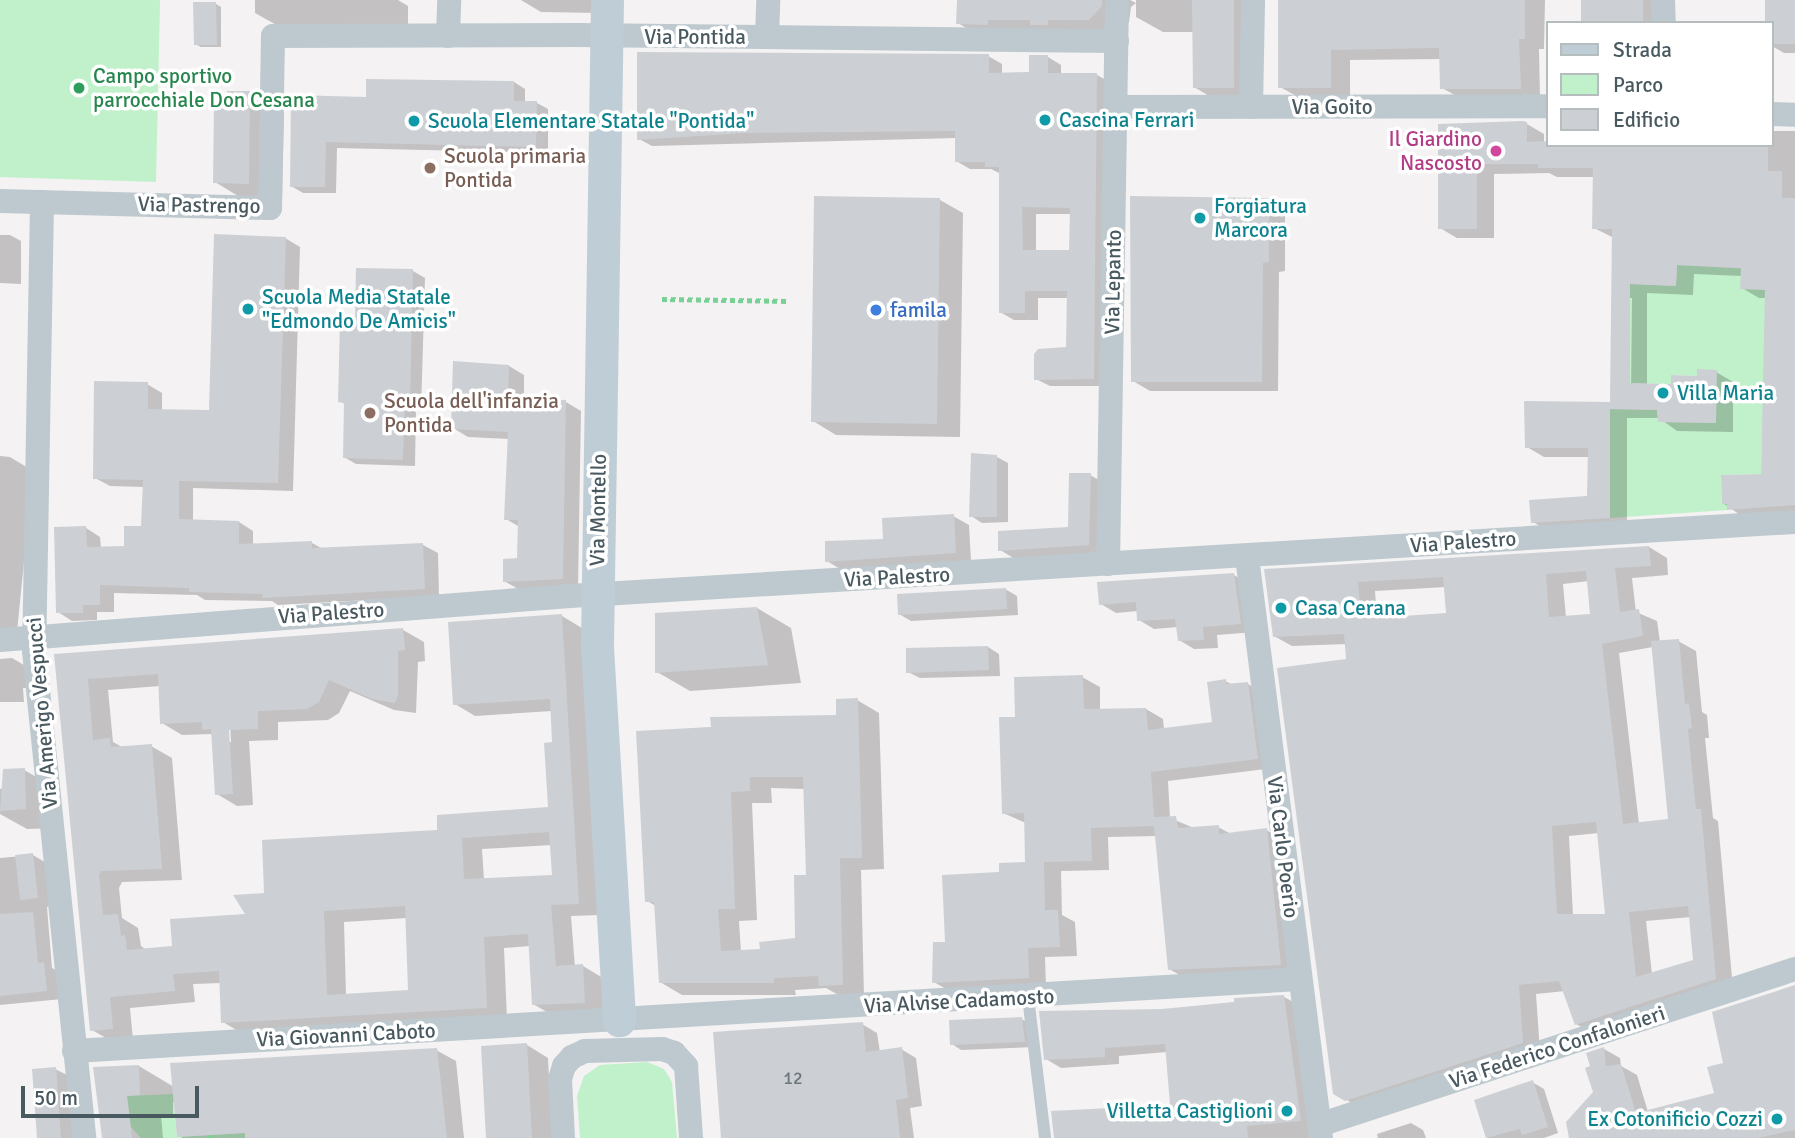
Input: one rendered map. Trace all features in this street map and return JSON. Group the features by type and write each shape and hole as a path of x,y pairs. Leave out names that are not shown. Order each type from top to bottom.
{"street":[{"path":"448,36 449,0"},
{"name":"Via Montello","path":"607,0 597,595 619,1020"},
{"path":"767,37 768,0"},
{"name":"Via Lepanto","path":"1108,564 1117,0"},
{"path":"1251,107 1253,0"},
{"path":"1663,0 1664,21"},
{"name":"Via Pontida","path":"273,36 1117,41"},
{"name":"Via Pastrengo","path":"0,201 270,208 273,36"},
{"name":"Via Goito","path":"1116,107 1546,106"},
{"path":"1774,114 1795,115"},
{"name":"Via Amerigo Vespucci","path":"41,202 34,637 84,1138"},
{"name":"Via Palestro","path":"0,640 309,614 597,595 1795,522"},
{"name":"Via Carlo Poerio","path":"1247,556 1320,1131"},
{"name":"Via Federico Confalonieri","path":"1320,1131 1795,968"},
{"name":"Via Alvise Cadamosto","path":"619,1020 1300,979"},
{"path":"563,1138 561,1072 572,1057 585,1051 619,1020 662,1049 674,1053 686,1066 691,1138"},
{"name":"Via Giovanni Caboto","path":"74,1051 619,1020"},
{"path":"585,1051 662,1049"}],"lane":[{"path":"1028,997 1045,1138"}],"path":[{"path":"662,299 788,301"}],"green space":[{"name":"Campo sportivo parrocchiale Don Cesana","path":"0,0 160,0 156,182 0,177"},
{"path":"1677,265 1767,270 1761,474 1721,475 1722,504 1727,504 1727,510 1610,518 1610,409 1657,410 1658,422 1716,423 1697,376 1671,375 1671,384 1610,383 1630,349 1630,284 1676,286"},
{"path":"647,1062 664,1069 672,1082 677,1138 580,1138 577,1096 584,1076 600,1065"},
{"path":"173,1094 177,1137 245,1133 245,1138 141,1138 131,1127 127,1096"}],"building":[{"path":"957,0 1102,0 1102,6 1089,20 1048,20 1048,25 1030,25 1030,20 988,20 988,25 956,24"},
{"path":"1192,0 1234,0 1234,88 1193,88"},
{"path":"1278,0 1525,0 1525,39 1519,39 1521,89 1440,89 1439,48 1331,50 1331,88 1278,88"},
{"path":"1581,0 1643,0 1643,21 1581,21"},
{"path":"1765,0 1795,0 1795,44 1774,44 1774,21 1765,21"},
{"path":"193,2 216,2 217,45 194,45"},
{"path":"637,52 989,54 989,73 1029,72 1029,55 1048,55 1048,73 1097,73 1094,379 1034,380 1034,354 1038,349 1066,347 1067,291 1025,291 1025,313 999,313 999,167 985,167 985,162 955,162 955,131 745,133 637,140","holes":["1022,207 1070,208 1069,250 1023,250"]},
{"name":"Scuola Elementare Statale \"Pontida\"","path":"366,79 514,81 514,101 537,101 536,147 326,142 325,187 290,187 291,95 366,97"},
{"path":"227,91 250,91 249,184 213,183 214,104 227,104"},
{"path":"1527,122 1527,142 1546,141 1546,147 1768,147 1768,171 1782,171 1782,198 1795,198 1795,505 1727,510 1727,504 1722,504 1721,475 1761,474 1765,290 1740,289 1741,268 1677,265 1676,286 1630,284 1630,383 1671,384 1671,375 1697,376 1697,369 1717,370 1716,423 1658,422 1657,410 1610,409 1610,518 1531,523 1529,500 1587,496 1588,448 1525,448 1524,401 1610,402 1612,229 1592,229 1593,168 1538,168 1538,164 1477,164 1477,229 1438,229 1438,124"},
{"name":"famila","path":"814,196 940,198 937,424 811,422"},
{"path":"1130,196 1269,198 1269,262 1263,263 1262,382 1131,382"},
{"path":"214,234 286,237 278,483 179,481 179,519 239,521 239,544 312,541 312,548 423,543 425,589 262,598 263,594 189,592 189,588 100,585 100,605 83,605 83,613 56,613 54,527 86,526 87,547 124,546 124,526 141,526 143,480 93,479 94,381 148,382 148,409 209,410"},
{"path":"356,268 413,269 410,405 405,405 403,460 343,458 344,403 338,402 340,321 355,322"},
{"path":"453,361 509,365 508,398 566,400 563,579 503,582 503,559 517,558 518,520 504,520 508,432 451,429"},
{"path":"971,453 997,455 997,517 969,517"},
{"path":"1069,473 1091,473 1089,545 998,551 998,531 1068,527"},
{"path":"954,514 956,553 825,562 825,541 883,539 882,518"},
{"path":"1649,546 1651,566 1615,568 1620,612 1639,609 1643,636 1602,644 1623,824 1668,819 1651,641 1679,639 1685,704 1689,703 1692,728 1688,729 1696,809 1701,809 1716,979 1575,1025 1559,981 1519,985 1523,1043 1345,1101 1333,1094 1277,668 1346,659 1344,634 1273,637 1264,569","holes":["1586,571 1590,614 1549,617 1546,574","1443,577 1446,613 1361,619 1358,582","1596,822 1605,914 1557,914 1552,826","1688,906 1693,960 1636,977 1629,912"]},
{"path":"1234,573 1241,624 1203,627 1204,640 1178,641 1175,619 1137,621 1136,602 1099,605 1097,582"},
{"path":"1006,588 1007,609 898,615 897,594"},
{"path":"757,607 768,665 655,673 655,613"},
{"path":"562,614 579,904 551,905 556,966 583,964 585,1003 532,1005 528,934 484,937 487,1008 221,1023 219,971 173,974 175,991 110,997 113,1029 90,1031 54,654 403,628 405,650 398,651 398,695 395,703 372,699 329,680 319,702 307,709 258,711 258,729 229,730 233,794 215,795 211,729 202,730 202,722 160,724 158,674 88,679 93,740 110,738 111,747 152,744 162,869 101,871 99,875 103,915 118,914 121,936 125,935 127,950 172,946 170,919 245,914 233,895 264,893 262,840 437,830 437,815 548,807 544,743 552,742 550,699 453,705 448,622","holes":["549,832 552,875 464,879 462,838","405,906 408,990 327,995 324,911"]},
{"path":"988,646 989,670 906,673 906,648"},
{"path":"1083,675 1084,709 1146,708 1148,730 1212,722 1207,682 1226,679 1226,684 1248,682 1258,759 1151,772 1154,817 1176,816 1178,828 1219,825 1219,834 1267,828 1281,965 1168,970 1154,826 1091,828 1092,861 1044,862 1045,910 1058,910 1060,947 1028,948 1029,978 932,983 933,942 945,942 942,875 999,872 999,863 1025,862 1024,813 1002,814 999,717 1015,717 1014,677"},
{"path":"858,698 862,858 840,858 843,985 819,986 818,976 774,978 774,983 659,983 654,902 645,902 636,731 711,727 710,717 836,715 836,699","holes":["750,777 803,777 806,875 794,875 795,938 759,942 760,949 721,951 718,909 735,909 731,792 750,791"]},
{"path":"25,768 26,809 0,811 3,769"},
{"path":"33,853 38,898 20,900 15,855"},
{"path":"33,912 38,963 44,962 47,991 0,996 0,914"},
{"path":"1795,985 1795,1130 1757,1138 1569,1138 1566,1122 1593,1092 1585,1068 1590,1066 1586,1053 1604,1047 1606,1066 1621,1064 1636,1113 1714,1093 1707,1067 1723,1063 1712,1012"},
{"path":"1284,995 1301,1121 1247,1126 1248,1138 1054,1138 1051,1111 1170,1105 1165,1044 1105,1048 1105,1057 1044,1060 1039,1011 1162,1009 1234,1002 1234,998"},
{"path":"1022,1017 1025,1042 950,1045 949,1020"},
{"path":"863,1022 866,1052 902,1047 908,1098 896,1100 900,1138 721,1138 713,1032"},
{"path":"527,1043 532,1138 486,1138 481,1046"},
{"path":"437,1048 447,1138 245,1138 245,1133 177,1137 170,1063"},
{"path":"139,1065 140,1095 127,1096 132,1138 102,1138 93,1067"},
{"path":"56,1067 61,1138 37,1138 32,1069"},
{"path":"1533,1080 1548,1127 1522,1135 1520,1129 1486,1138 1474,1100"}],"place":[{"name":"Campo sportivo parrocchiale Don Cesana","path":"79,88"},
{"name":"Cascina Ferrari","path":"1045,120"},
{"name":"Scuola Elementare Statale \"Pontida\"","path":"414,121"},
{"name":"Il Giardino Nascosto","path":"1496,151"},
{"name":"Scuola primaria Pontida","path":"430,168"},
{"name":"Forgiatura Marcora","path":"1200,218"},
{"name":"Scuola Media Statale \"Edmondo De Amicis\"","path":"248,309"},
{"name":"famila","path":"876,310"},
{"name":"Villa Maria","path":"1663,393"},
{"name":"Scuola dell'infanzia Pontida","path":"370,413"},
{"name":"Casa Cerana","path":"1281,608"},
{"name":"Villetta Castiglioni","path":"1287,1111"},
{"name":"Ex Cotonificio Cozzi","path":"1777,1119"}]}
